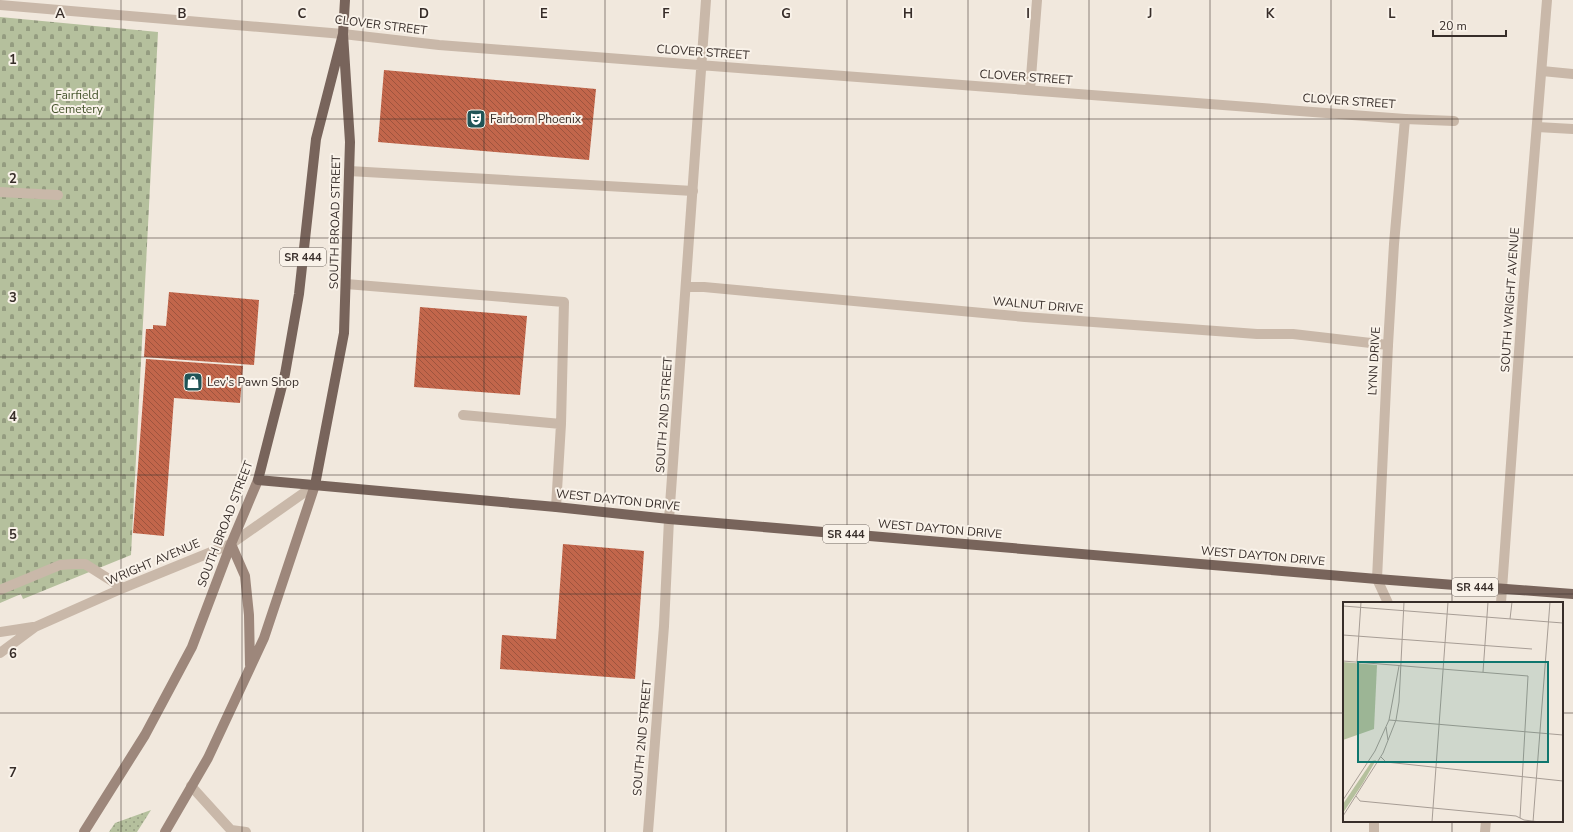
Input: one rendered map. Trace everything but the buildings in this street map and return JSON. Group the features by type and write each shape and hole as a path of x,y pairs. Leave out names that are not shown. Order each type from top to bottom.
{"main road":[{"name":"SOUTH BROAD STREET","path":"315,485 344,333 350,142 343,34 345,0"},
{"name":"SOUTH BROAD STREET","path":"258,480 285,374 299,294 316,139 343,34"},
{"name":"WEST DAYTON DRIVE","path":"258,480 556,507 669,519 1377,579 1573,594"}],"street":[{"name":"SOUTH 2ND STREET","path":"648,832 664,626 669,519 706,0"},
{"path":"1030,90 1037,0"},
{"name":"SOUTH WRIGHT AVENUE","path":"1501,602 1547,0"},
{"name":"CLOVER STREET","path":"0,5 343,34 439,45 1405,119 1454,121"},
{"path":"1542,71 1573,74"},
{"name":"LYNN DRIVE","path":"1388,602 1377,579 1394,244 1405,119"},
{"path":"1537,127 1573,130"},
{"path":"349,171 693,191"},
{"path":"0,192 58,195"},
{"path":"346,284 564,302 556,507"},
{"name":"WALNUT DRIVE","path":"686,287 704,287 1025,318 1257,334 1293,334 1388,345"},
{"path":"463,415 560,424"},
{"name":"SOUTH BROAD STREET","path":"84,832 146,735 192,647 231,544 258,480"},
{"name":"SOUTH BROAD STREET","path":"165,832 208,758 264,638 315,485"},
{"name":"WRIGHT AVENUE","path":"0,653 35,627 123,588 231,544 315,485"},
{"path":"231,544 245,576 249,615 250,669"},
{"path":"0,590 60,565 74,564 84,564 123,588"},
{"name":"WRIGHT AVENUE","path":"0,632 35,627"},
{"path":"192,786 231,830 246,832"},
{"path":"1485,832 1486,822"}],"green space":[{"name":"Fairfield Cemetery","path":"0,17 158,32 131,555 23,599 21,594 0,603"},
{"path":"151,810 137,832 109,832 115,823"}],"place":[{"name":"Fairborn Phoenix","path":"476,119"},
{"name":"Lev's Pawn Shop","path":"193,382"}]}
